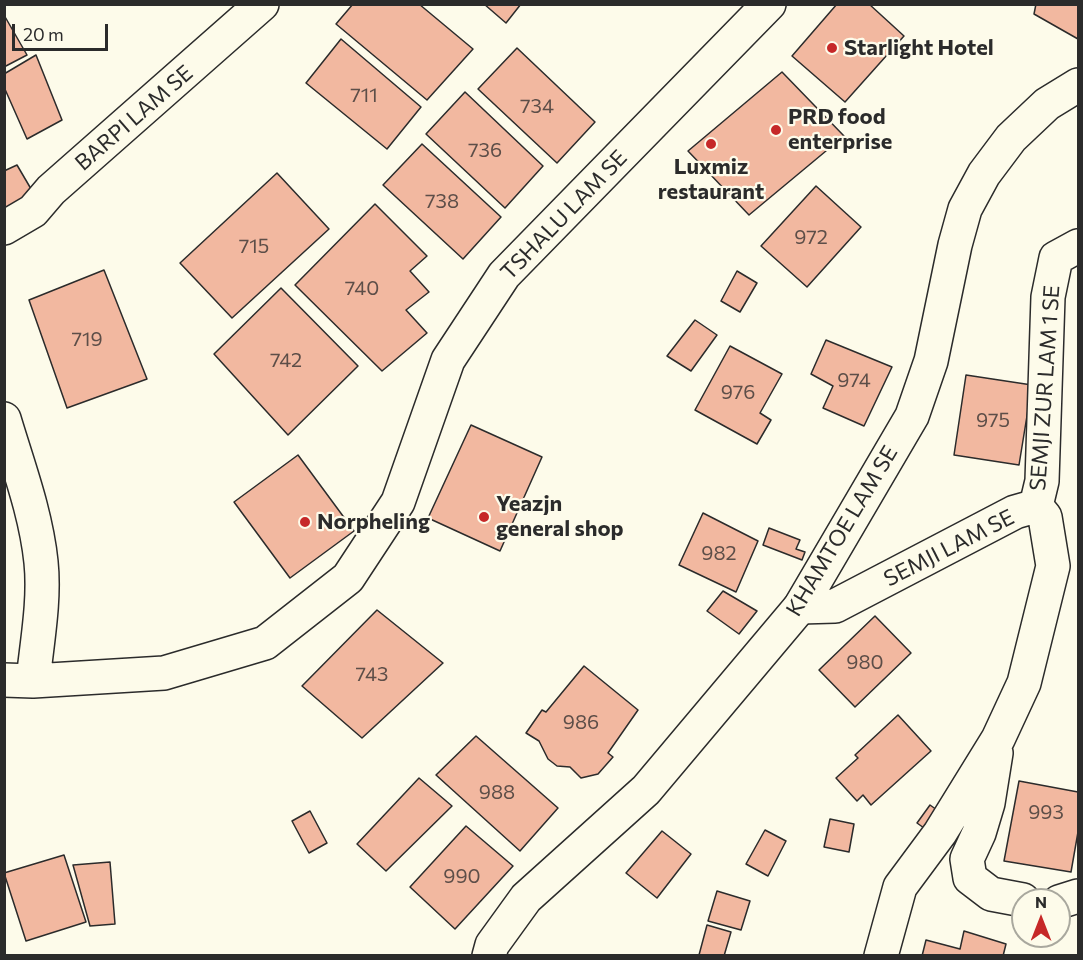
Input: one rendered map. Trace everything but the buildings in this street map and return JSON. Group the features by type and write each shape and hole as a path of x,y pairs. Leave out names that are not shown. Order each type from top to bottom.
{"street":[{"name":"BARPI LAM SE","path":"4,228 33,211 51,190 262,4"},
{"name":"TSHALU LAM SE","path":"19,680 164,673 265,643 348,578 398,502 448,360 504,274 770,4"},
{"name":"KHAMTOE LAM SE","path":"489,956 492,945 526,898 646,790 800,607 912,416 931,361 955,245 965,209 984,174 1011,138 1047,104 1078,85"},
{"name":"SEMJI ZUR LAM 1 SE","path":"1036,506 1042,482 1048,297 1056,258 1078,246"},
{"path":"4,419 36,528 41,564 40,609 19,680"},
{"name":"SEMJI LAM SE","path":"800,607 835,606 1015,512 1036,506 1045,517 1053,566 1024,683 998,739 940,832 900,887 881,956"},
{"name":"SEMJI LAM SE","path":"998,739 988,803 967,860 970,879 991,894 1011,898"}],"place":[{"name":"Starlight Hotel","path":"832,48"},
{"name":"PRD food enterprise","path":"776,130"},
{"name":"Luxmiz restaurant","path":"711,144"},
{"name":"Yeazjn general shop","path":"484,517"},
{"name":"Norpheling","path":"305,522"}]}
